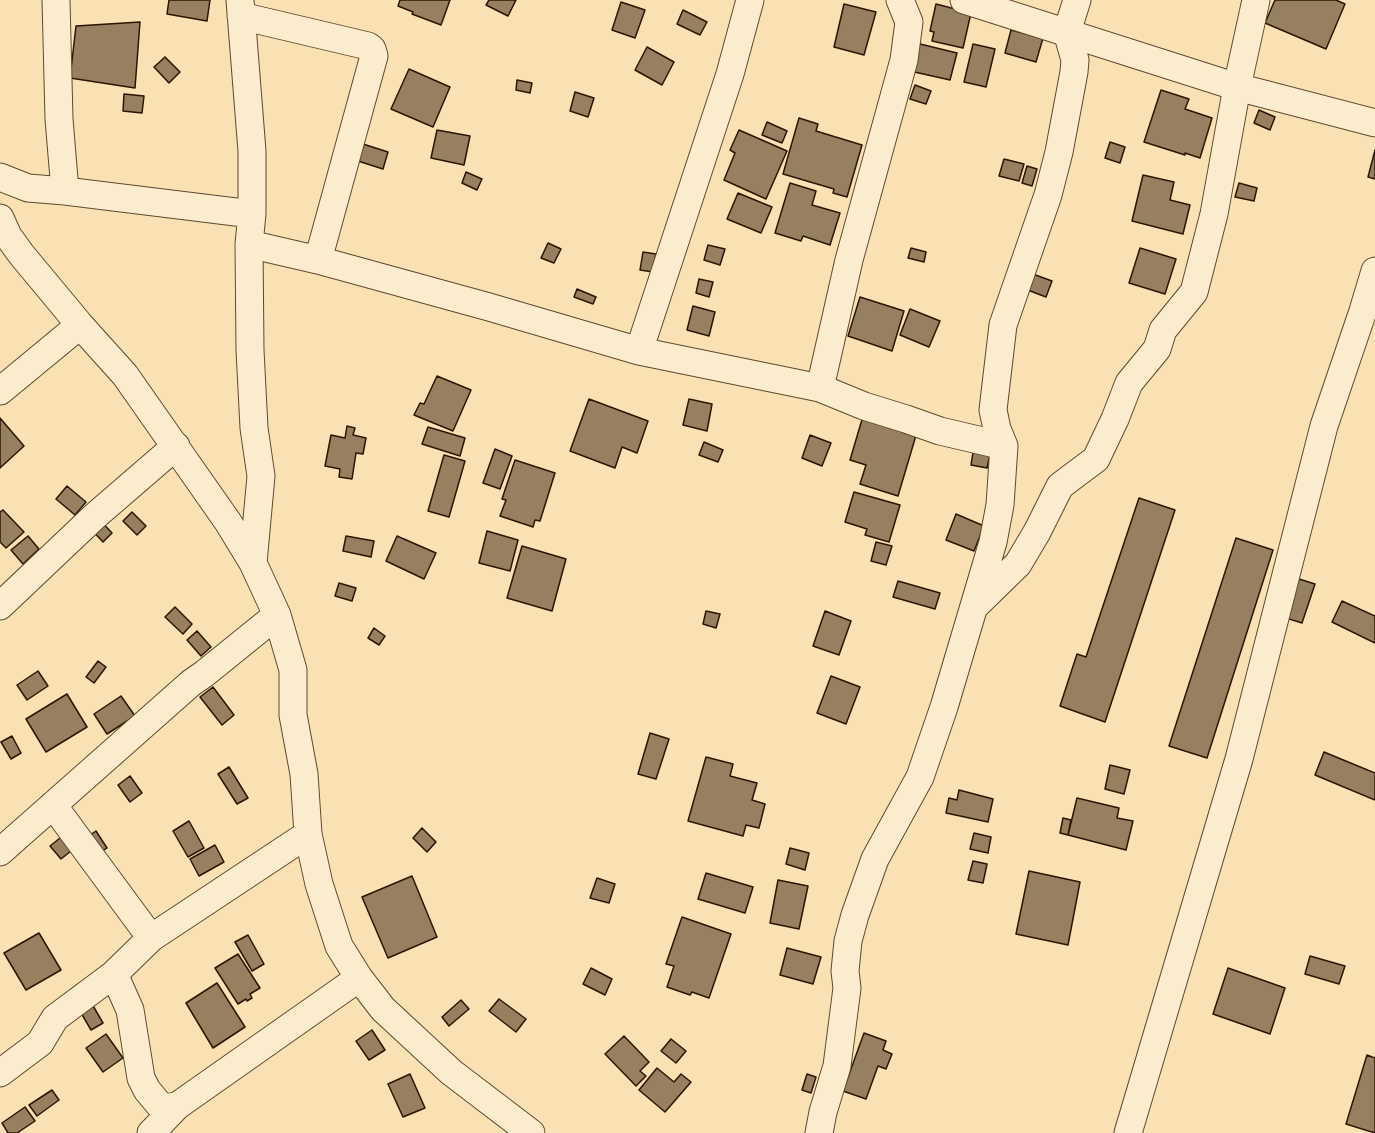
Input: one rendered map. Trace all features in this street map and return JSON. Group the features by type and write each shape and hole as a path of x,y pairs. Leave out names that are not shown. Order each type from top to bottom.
{"street":[{"path":"56,0 59,119 65,191"},
{"path":"639,351 730,74 750,0"},
{"path":"820,388 849,260 904,60 909,22 900,0"},
{"path":"964,0 1237,87 1375,123"},
{"path":"819,1133 837,1066 847,988 845,971 848,940 855,915 874,859 920,777 944,707 993,542 1000,505 1004,446 993,410 1003,326 1048,195 1059,152 1076,60 1067,32 1077,0"},
{"path":"975,606 1018,564 1060,486 1096,459 1129,383 1157,349 1163,330 1194,292 1214,214 1237,87 1256,0"},
{"path":"253,563 261,476 251,384 249,244 252,214 252,151 241,8 372,49 374,56 318,261"},
{"path":"0,177 28,188 252,214"},
{"path":"0,218 8,236 21,254 125,375 228,522 253,563 276,615 293,670 293,716 304,774 308,834 319,884 339,946 359,978 383,1009 452,1072 531,1133"},
{"path":"249,244 489,307 639,351 820,388 864,406 940,431 1004,446"},
{"path":"1128,1133 1239,759 1324,426 1375,271"},
{"path":"0,391 80,325"},
{"path":"0,606 95,516 176,446"},
{"path":"0,852 191,683 276,615"},
{"path":"53,805 151,938"},
{"path":"0,1073 40,1043 55,1018 114,974 151,938 308,834"},
{"path":"114,974 130,1010 141,1078 147,1090 162,1108 177,1106"},
{"path":"151,1133 177,1106 359,978"}],"building":[{"path":"169,0 210,0 207,21 167,14"},
{"path":"400,0 450,0 441,25 398,6"},
{"path":"489,0 516,0 508,16 486,5"},
{"path":"1275,0 1336,0 1345,4 1326,49 1265,23"},
{"path":"621,2 645,10 635,38 612,30"},
{"path":"844,4 876,12 864,55 834,47"},
{"path":"936,4 971,13 963,48 932,41 934,32 930,31"},
{"path":"683,10 707,22 700,35 677,24"},
{"path":"140,22 135,88 70,78 76,26"},
{"path":"1011,30 1043,38 1036,62 1005,53"},
{"path":"916,43 957,53 950,80 910,71"},
{"path":"973,44 995,49 986,87 964,82"},
{"path":"647,47 674,62 662,85 635,70"},
{"path":"165,57 180,72 169,83 154,67"},
{"path":"409,69 450,87 433,127 391,109"},
{"path":"517,80 532,83 530,93 516,90"},
{"path":"915,85 931,91 926,104 910,99"},
{"path":"1161,90 1189,99 1185,109 1212,118 1200,158 1144,142"},
{"path":"575,92 594,98 588,117 570,111"},
{"path":"124,94 144,96 142,113 123,111"},
{"path":"1259,110 1275,117 1270,130 1254,123"},
{"path":"799,118 818,124 816,131 862,145 847,197 833,193 834,189 783,174"},
{"path":"767,122 787,131 782,143 762,135"},
{"path":"437,130 470,136 464,165 431,158"},
{"path":"739,130 787,151 766,199 724,180 735,153 730,150"},
{"path":"1110,142 1125,147 1120,163 1105,158"},
{"path":"363,144 388,152 383,169 358,161"},
{"path":"1375,150 1375,179 1368,177"},
{"path":"1004,159 1024,164 1019,181 999,176"},
{"path":"1027,166 1037,169 1032,186 1022,183"},
{"path":"466,172 482,179 477,190 462,183"},
{"path":"1143,175 1174,182 1170,200 1190,205 1183,234 1132,221"},
{"path":"790,183 816,191 812,205 840,213 830,245 803,236 801,241 775,233"},
{"path":"1239,183 1257,188 1254,201 1235,197"},
{"path":"738,193 772,207 761,233 727,219"},
{"path":"548,243 561,249 554,263 541,258"},
{"path":"708,245 725,249 720,265 704,260"},
{"path":"911,248 926,252 924,262 908,258"},
{"path":"1140,248 1176,259 1165,294 1129,283"},
{"path":"643,252 656,254 653,272 640,270"},
{"path":"1030,273 1052,281 1046,297 1025,289"},
{"path":"699,279 713,282 709,297 696,293"},
{"path":"577,289 596,297 593,304 574,297"},
{"path":"860,297 904,311 892,351 848,336"},
{"path":"693,306 715,312 709,336 687,330"},
{"path":"910,309 940,321 929,347 900,335"},
{"path":"437,376 471,390 453,431 414,415 420,403 424,404"},
{"path":"589,399 648,421 637,453 622,447 615,468 570,451"},
{"path":"689,399 712,404 707,431 683,425"},
{"path":"863,416 917,432 898,496 860,484 866,465 850,460"},
{"path":"0,418 24,446 0,468"},
{"path":"347,426 355,428 353,435 366,438 363,454 356,453 352,479 339,477 340,469 325,466 331,435 345,438"},
{"path":"428,427 465,438 460,456 422,444"},
{"path":"810,435 831,443 822,466 802,458"},
{"path":"704,442 723,450 718,462 699,455"},
{"path":"974,446 991,450 987,468 971,465"},
{"path":"495,449 512,456 500,489 483,483"},
{"path":"444,455 465,461 449,517 428,511"},
{"path":"515,460 555,473 540,521 535,520 533,527 500,516 506,500 502,499"},
{"path":"67,486 86,502 75,515 56,499"},
{"path":"854,492 900,505 889,542 865,535 867,529 845,522"},
{"path":"1139,498 1175,510 1105,722 1060,706 1077,654 1086,657"},
{"path":"3,510 24,532 6,548 0,542 0,512"},
{"path":"132,512 146,526 137,535 123,521"},
{"path":"956,514 984,526 974,551 946,540"},
{"path":"98,518 112,533 103,542 88,526"},
{"path":"487,531 518,540 510,571 479,563"},
{"path":"28,536 39,549 23,564 11,550"},
{"path":"346,536 374,541 371,557 343,551"},
{"path":"397,536 436,553 424,579 386,561"},
{"path":"1236,538 1273,550 1207,758 1169,746"},
{"path":"876,542 892,546 886,565 871,561"},
{"path":"522,546 566,559 552,611 507,598"},
{"path":"1299,579 1315,584 1302,623 1286,618"},
{"path":"898,581 940,593 935,609 893,597"},
{"path":"339,583 356,588 352,601 335,596"},
{"path":"1342,601 1375,616 1375,643 1332,622"},
{"path":"175,607 192,624 183,634 165,617"},
{"path":"706,611 720,614 716,628 703,624"},
{"path":"825,611 851,621 839,655 813,646"},
{"path":"374,628 385,636 379,645 368,638"},
{"path":"197,631 211,647 201,656 187,640"},
{"path":"98,661 106,667 94,683 86,677"},
{"path":"38,671 48,686 27,700 17,685"},
{"path":"831,676 860,687 846,724 817,713"},
{"path":"213,687 234,715 222,725 200,697"},
{"path":"67,694 87,727 46,752 26,719"},
{"path":"121,696 135,716 107,734 94,714"},
{"path":"650,733 669,739 656,779 638,774"},
{"path":"12,736 21,753 11,759 1,742"},
{"path":"1324,752 1375,773 1375,800 1315,775"},
{"path":"706,757 733,764 730,776 757,783 752,800 765,804 759,828 746,825 743,836 688,821"},
{"path":"1110,765 1130,770 1124,794 1105,789"},
{"path":"229,767 248,798 237,804 218,774"},
{"path":"130,776 142,793 130,802 118,785"},
{"path":"959,790 993,799 988,822 946,813 949,798 957,800"},
{"path":"1077,798 1119,808 1117,818 1133,821 1126,850 1068,835"},
{"path":"1063,818 1071,820 1068,835 1060,833"},
{"path":"189,821 204,848 188,857 173,831"},
{"path":"422,828 436,842 427,852 413,838"},
{"path":"96,831 107,848 98,854 87,837"},
{"path":"974,833 991,837 988,853 970,849"},
{"path":"65,834 76,847 61,859 50,846"},
{"path":"215,845 224,862 199,876 190,859"},
{"path":"790,848 809,853 805,870 786,864"},
{"path":"973,861 987,864 983,883 968,880"},
{"path":"1029,871 1080,882 1068,945 1016,934"},
{"path":"706,873 753,887 745,913 698,899"},
{"path":"412,876 437,937 388,958 362,897"},
{"path":"597,878 615,884 609,903 590,898"},
{"path":"778,880 808,886 799,929 770,923"},
{"path":"682,917 731,934 709,998 692,992 690,995 667,987 674,966 666,964"},
{"path":"39,933 61,970 26,990 4,953"},
{"path":"248,935 264,964 252,971 235,942"},
{"path":"787,948 821,957 813,984 780,975"},
{"path":"238,954 260,988 250,994 252,998 238,1004 215,968"},
{"path":"1310,956 1345,966 1339,984 1305,974"},
{"path":"591,968 612,979 605,995 583,984"},
{"path":"1228,968 1285,988 1270,1034 1213,1014"},
{"path":"217,983 245,1027 213,1048 186,1003"},
{"path":"499,999 526,1019 516,1032 489,1011"},
{"path":"461,1000 469,1009 449,1026 442,1017"},
{"path":"92,1004 103,1023 91,1030 80,1011"},
{"path":"372,1030 385,1050 369,1060 356,1041"},
{"path":"864,1033 886,1041 883,1050 892,1054 886,1069 878,1066 866,1099 843,1091"},
{"path":"106,1034 123,1058 103,1072 86,1048"},
{"path":"624,1036 649,1062 640,1071 646,1076 636,1086 605,1054"},
{"path":"671,1039 686,1051 676,1063 661,1051"},
{"path":"1367,1055 1375,1058 1375,1133 1346,1124"},
{"path":"657,1068 674,1082 681,1074 691,1082 665,1112 639,1090"},
{"path":"410,1074 425,1108 403,1117 388,1084"},
{"path":"807,1074 816,1077 811,1093 802,1090"},
{"path":"52,1090 59,1100 37,1116 29,1105"},
{"path":"25,1107 35,1121 17,1133 8,1133 2,1123"}]}
